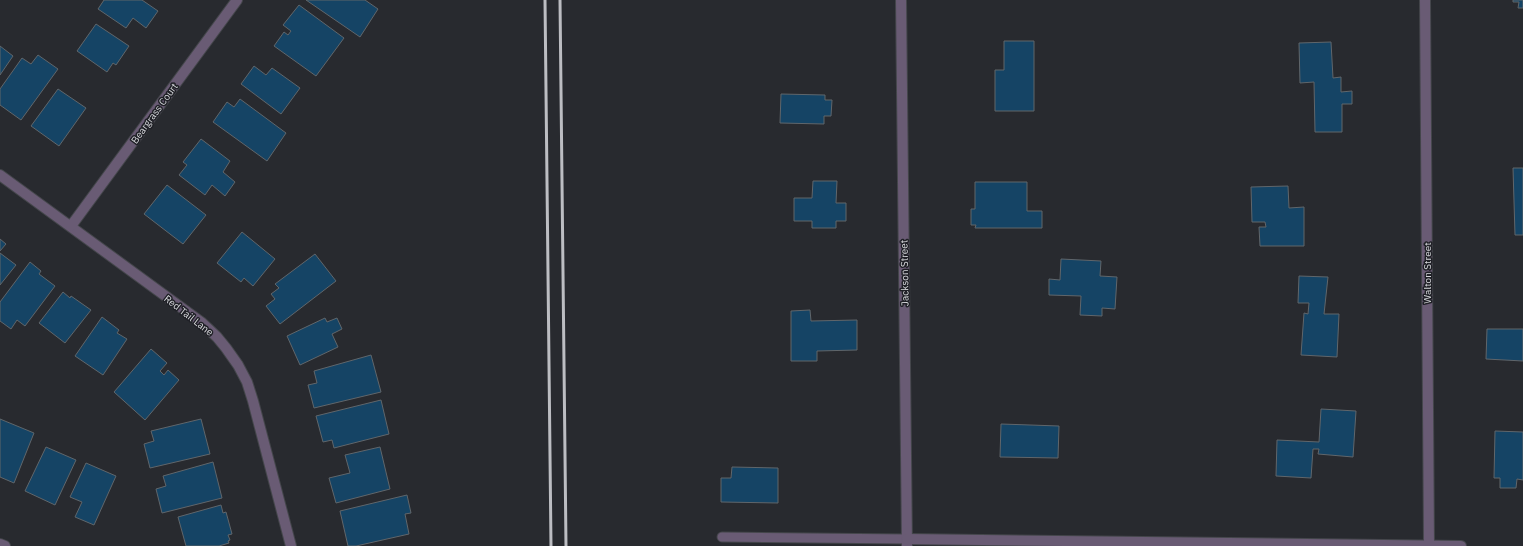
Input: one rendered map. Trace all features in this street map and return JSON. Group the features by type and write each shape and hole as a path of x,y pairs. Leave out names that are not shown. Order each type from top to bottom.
{"street":[{"name":"Beargrass Court","path":"71,226 237,0"},
{"name":"Jackson Street","path":"901,0 907,542"},
{"name":"Walton Street","path":"1425,0 1428,546"},
{"name":"Red Tail Lane","path":"0,174 201,322 217,337 234,359 246,382 253,401 291,546"},
{"path":"907,542 1461,546"},
{"path":"0,544 5,546"}],"lane":[{"path":"722,537 907,542"}],"building":[{"path":"104,0 142,0 158,11 146,28 133,18 126,28 98,9"},
{"path":"306,0 365,0 378,9 360,37"},
{"path":"1513,0 1523,0 1523,8 1518,8 1519,2 1513,2"},
{"path":"299,5 344,38 316,76 274,46 284,32 288,35 291,31 283,25"},
{"path":"96,24 129,46 116,65 113,63 107,72 77,51"},
{"path":"1004,41 1034,41 1034,111 995,111 995,70 1004,70"},
{"path":"1331,42 1333,78 1341,77 1341,92 1352,91 1352,104 1342,104 1342,132 1315,132 1314,82 1300,83 1299,43"},
{"path":"0,46 13,56 0,75"},
{"path":"38,55 58,69 21,120 0,105 0,89 22,58 31,64"},
{"path":"254,66 266,75 272,68 300,88 281,114 241,84"},
{"path":"58,89 86,108 59,146 31,126"},
{"path":"781,94 825,95 825,100 832,100 831,116 824,116 824,124 780,123"},
{"path":"240,99 286,133 267,161 213,122 227,102 234,107"},
{"path":"201,139 230,161 223,172 235,182 225,196 212,185 205,195 179,175 187,165 183,162"},
{"path":"1513,168 1523,168 1523,235 1515,235"},
{"path":"813,181 837,181 836,203 846,203 846,221 836,221 836,228 812,228 812,221 794,221 794,198 812,198"},
{"path":"975,182 1027,182 1027,211 1042,211 1042,228 975,228 976,225 971,225 971,209 975,209"},
{"path":"167,185 206,215 183,244 144,214"},
{"path":"1288,186 1289,208 1304,207 1304,246 1260,246 1259,227 1266,227 1265,222 1252,222 1251,187"},
{"path":"242,232 275,259 253,286 244,278 241,282 217,263"},
{"path":"0,239 6,244 0,251"},
{"path":"0,253 16,265 0,285"},
{"path":"315,254 336,281 280,324 266,306 275,299 271,294 279,288 275,284"},
{"path":"1061,259 1101,261 1100,276 1117,277 1115,309 1102,308 1102,316 1080,315 1081,296 1049,295 1049,279 1060,280"},
{"path":"30,262 41,271 39,274 55,286 25,326 17,320 11,329 0,321 0,302"},
{"path":"1299,276 1328,277 1324,314 1339,314 1337,357 1301,355 1304,313 1308,314 1309,303 1298,303"},
{"path":"63,292 70,298 71,296 91,310 65,343 39,323"},
{"path":"810,310 811,321 857,320 857,350 817,351 817,361 791,361 791,311"},
{"path":"102,317 119,330 117,333 127,339 103,375 75,356"},
{"path":"325,318 327,322 337,318 342,329 332,334 338,347 300,365 287,336"},
{"path":"1487,329 1523,329 1523,361 1486,359"},
{"path":"151,349 167,363 160,371 164,375 168,370 179,380 145,420 114,392"},
{"path":"371,355 381,392 314,408 308,385 317,383 314,371"},
{"path":"381,400 389,434 334,448 332,440 323,442 316,416"},
{"path":"1321,409 1356,411 1353,457 1318,454 1319,449 1313,449 1311,478 1276,476 1277,440 1319,442"},
{"path":"0,419 34,433 14,483 0,477"},
{"path":"201,419 210,454 150,468 144,444 154,441 151,431"},
{"path":"1001,424 1059,426 1058,458 1000,457"},
{"path":"1495,431 1523,432 1523,480 1517,479 1516,488 1500,488 1500,478 1494,478"},
{"path":"46,447 76,460 55,505 25,491"},
{"path":"380,447 390,489 336,503 329,478 350,473 345,455"},
{"path":"213,462 222,498 162,513 156,489 166,486 163,476"},
{"path":"86,463 116,476 94,525 75,517 82,502 70,497"},
{"path":"732,467 778,468 778,503 721,502 721,478 731,478"},
{"path":"407,495 411,513 405,514 409,534 356,546 348,546 340,511"},
{"path":"221,505 223,513 226,512 232,534 228,535 230,540 228,541 229,543 219,546 186,546 178,517"}],"railway":[{"path":"545,0 551,546"},
{"path":"560,0 566,546"}]}
